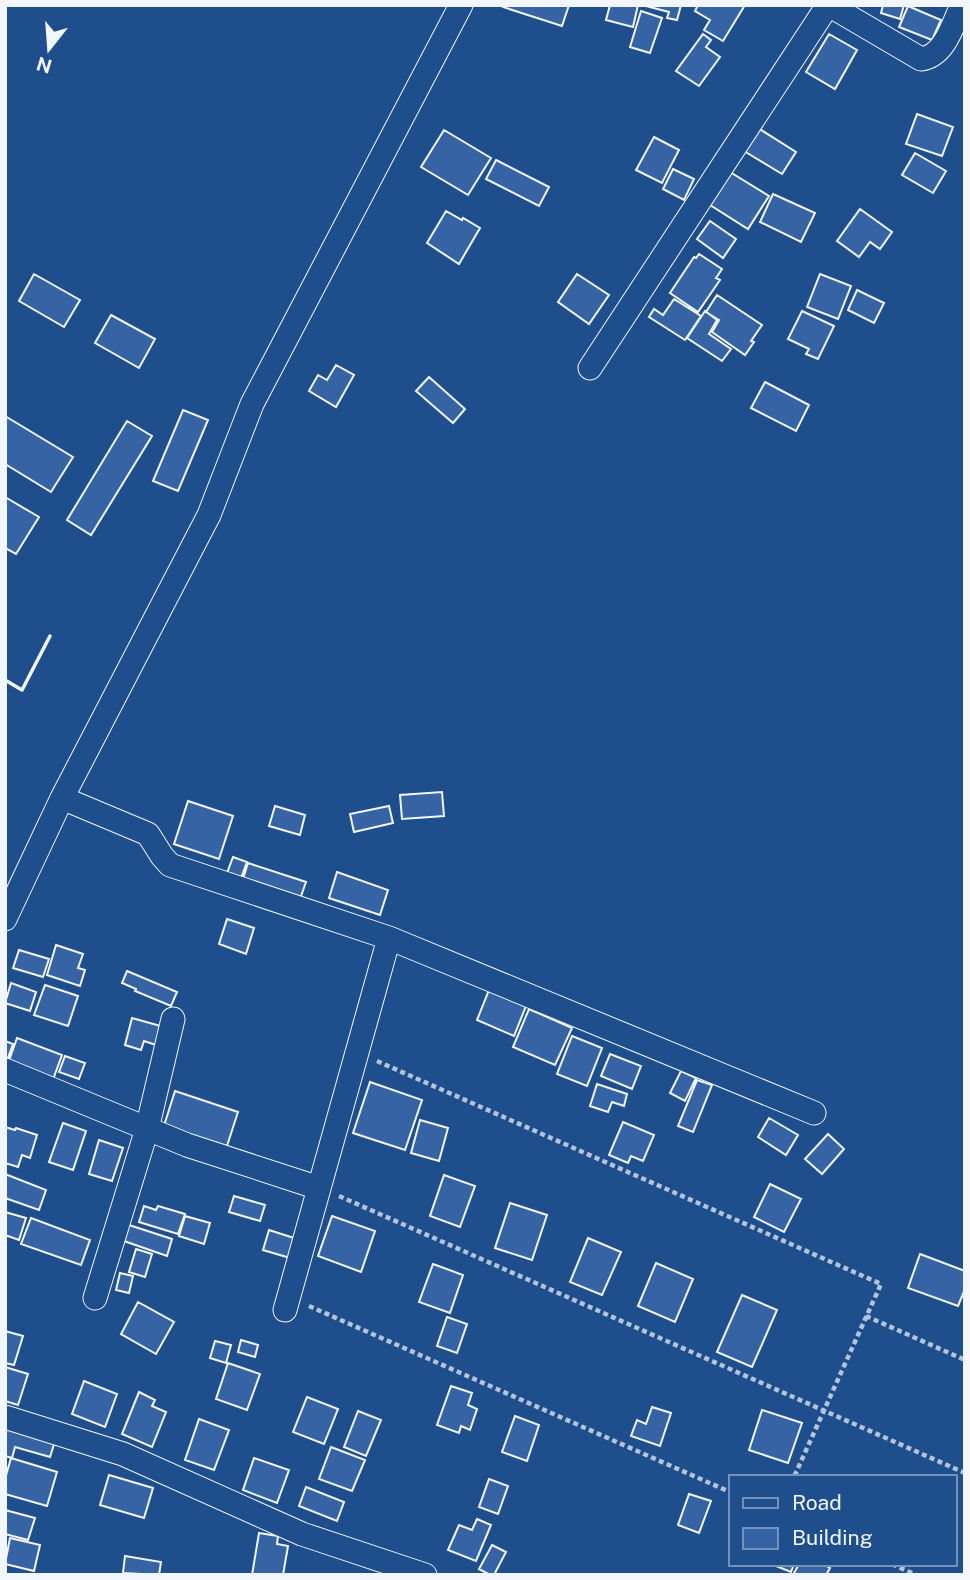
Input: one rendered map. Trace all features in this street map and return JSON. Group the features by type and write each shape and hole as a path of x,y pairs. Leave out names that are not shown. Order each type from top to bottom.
{"street":[{"path":"5,919 62,798 209,514 252,404 461,5"},
{"path":"590,368 829,5 921,59 936,54 962,5"},
{"path":"62,798 148,834 170,865 389,938 814,1113"},
{"path":"287,1303 389,938"},
{"path":"95,1298 147,1129 173,1019"},
{"path":"5,1070 187,1145 319,1188"},
{"path":"5,1417 123,1454 302,1534 425,1575"}],"path":[{"path":"357,1052 881,1284 795,1475"},
{"path":"319,1188 965,1473"},
{"path":"287,1303 729,1492"},
{"path":"866,1316 965,1360"},
{"path":"896,1566 916,1575"}],"building":[{"path":"569,5 562,26 503,7"},
{"path":"610,5 638,5 633,27 606,20"},
{"path":"642,5 681,5 677,20 667,18 669,12"},
{"path":"698,5 745,5 723,41 704,30 710,20 695,11"},
{"path":"883,5 904,5 900,19 881,13"},
{"path":"908,6 941,20 932,40 899,27"},
{"path":"641,11 662,18 650,53 630,47"},
{"path":"703,34 711,40 706,47 720,57 699,86 676,71"},
{"path":"829,34 857,50 835,89 806,72"},
{"path":"917,114 953,127 942,156 906,144"},
{"path":"758,128 796,152 782,174 744,151"},
{"path":"444,130 491,158 468,195 421,167"},
{"path":"654,137 679,150 662,183 636,170"},
{"path":"915,153 946,171 933,193 902,175"},
{"path":"496,160 549,187 539,206 486,179"},
{"path":"673,169 694,179 684,200 663,189"},
{"path":"730,172 769,196 748,229 710,205"},
{"path":"773,194 815,213 801,242 760,222"},
{"path":"860,209 892,232 880,249 870,242 859,257 837,241"},
{"path":"446,211 480,228 459,264 427,243"},
{"path":"710,221 736,239 723,258 697,239"},
{"path":"699,254 722,269 716,278 720,280 698,312 670,293 694,257"},
{"path":"34,274 80,300 64,327 19,301"},
{"path":"577,274 609,295 589,324 558,302"},
{"path":"820,274 851,286 838,319 807,307"},
{"path":"857,290 884,303 874,323 848,310"},
{"path":"717,295 762,325 745,355 712,332 719,320 706,312"},
{"path":"674,299 701,316 685,340 649,317 654,309 663,315"},
{"path":"705,311 717,320 709,334 731,349 722,361 687,338"},
{"path":"802,311 834,326 818,359 806,354 809,349 788,339"},
{"path":"111,315 155,339 139,368 95,343"},
{"path":"336,365 354,375 336,407 309,391 318,375 327,380"},
{"path":"429,377 465,409 453,423 416,391"},
{"path":"765,382 809,405 796,431 751,408"},
{"path":"183,410 208,420 178,491 153,481"},
{"path":"5,416 73,457 51,492 5,464"},
{"path":"127,421 152,436 91,535 67,520"},
{"path":"5,497 39,517 16,554 5,548"},
{"path":"442,792 444,816 402,819 400,795"},
{"path":"188,801 233,816 219,859 174,844"},
{"path":"275,806 305,815 300,835 269,826"},
{"path":"389,806 393,823 354,832 350,814"},
{"path":"233,857 247,862 241,878 227,873"},
{"path":"248,863 306,882 299,902 242,882"},
{"path":"337,872 388,890 380,915 329,898"},
{"path":"227,919 254,928 246,954 219,944"},
{"path":"56,945 83,954 78,968 85,970 80,986 47,975"},
{"path":"19,950 49,959 43,977 13,968"},
{"path":"127,971 177,992 171,1006 122,983"},
{"path":"11,983 36,992 30,1011 5,1003"},
{"path":"45,985 78,996 68,1026 34,1015"},
{"path":"489,990 526,1006 514,1036 477,1020"},
{"path":"529,1009 572,1028 555,1065 513,1047"},
{"path":"132,1018 164,1027 159,1046 144,1041 141,1050 125,1045"},
{"path":"572,1036 602,1048 587,1086 557,1074"},
{"path":"17,1038 62,1055 51,1085 6,1069"},
{"path":"5,1041 13,1044 5,1066"},
{"path":"610,1054 641,1066 632,1089 601,1076"},
{"path":"65,1056 85,1063 79,1079 59,1072"},
{"path":"681,1071 696,1078 685,1101 670,1093"},
{"path":"697,1080 712,1085 693,1132 678,1126"},
{"path":"370,1082 422,1100 405,1150 353,1133"},
{"path":"597,1084 627,1094 624,1106 612,1102 608,1112 590,1106"},
{"path":"175,1091 238,1112 225,1152 162,1132"},
{"path":"769,1118 798,1135 786,1155 758,1137"},
{"path":"420,1120 448,1128 439,1161 411,1153"},
{"path":"623,1122 654,1135 643,1161 631,1156 628,1163 609,1155"},
{"path":"63,1123 86,1131 73,1170 49,1162"},
{"path":"5,1127 37,1135 30,1158 22,1155 18,1167 5,1163"},
{"path":"828,1134 844,1149 822,1174 805,1159"},
{"path":"99,1140 123,1148 112,1181 89,1174"},
{"path":"5,1174 46,1190 39,1210 5,1198"},
{"path":"444,1175 475,1186 460,1227 430,1216"},
{"path":"770,1184 801,1199 784,1232 754,1217"},
{"path":"234,1196 265,1205 260,1221 229,1212"},
{"path":"510,1203 547,1215 532,1260 495,1248"},
{"path":"144,1206 156,1210 158,1206 185,1214 178,1234 139,1222"},
{"path":"5,1212 26,1218 19,1240 5,1235"},
{"path":"185,1216 210,1223 204,1244 179,1236"},
{"path":"332,1216 375,1231 361,1272 318,1256"},
{"path":"31,1218 90,1240 81,1265 21,1244"},
{"path":"129,1225 172,1239 167,1256 124,1241"},
{"path":"269,1230 297,1239 290,1258 263,1250"},
{"path":"588,1238 621,1252 602,1295 570,1282"},
{"path":"136,1249 152,1254 145,1277 129,1272"},
{"path":"920,1254 965,1271 965,1289 958,1306 908,1288"},
{"path":"656,1263 693,1279 675,1322 638,1306"},
{"path":"433,1264 463,1275 450,1313 419,1302"},
{"path":"120,1273 133,1276 129,1293 116,1290"},
{"path":"742,1295 777,1310 752,1367 717,1352"},
{"path":"138,1302 174,1322 156,1354 121,1334"},
{"path":"447,1317 467,1324 457,1353 437,1346"},
{"path":"5,1331 23,1336 14,1365 5,1363"},
{"path":"241,1340 258,1345 255,1357 238,1352"},
{"path":"215,1341 231,1345 226,1363 210,1358"},
{"path":"228,1363 260,1374 247,1410 216,1399"},
{"path":"5,1367 28,1374 18,1405 5,1401"},
{"path":"84,1381 117,1394 105,1427 72,1414"},
{"path":"451,1386 472,1393 468,1405 477,1409 470,1430 461,1426 459,1433 437,1425"},
{"path":"139,1392 155,1400 152,1406 166,1412 152,1447 122,1434"},
{"path":"307,1397 338,1409 324,1444 293,1432"},
{"path":"652,1407 671,1413 660,1446 631,1436 637,1420 646,1424"},
{"path":"762,1410 802,1423 788,1463 749,1450"},
{"path":"358,1411 381,1420 366,1456 344,1447"},
{"path":"515,1416 539,1425 527,1461 502,1452"},
{"path":"199,1419 229,1430 214,1470 185,1460"},
{"path":"5,1423 56,1438 50,1457 15,1447 12,1458 5,1456"},
{"path":"331,1447 365,1460 352,1491 319,1479"},
{"path":"11,1458 57,1472 47,1506 5,1494 5,1479"},
{"path":"254,1458 289,1470 277,1503 243,1490"},
{"path":"109,1475 153,1488 144,1518 100,1505"},
{"path":"489,1479 508,1486 498,1514 479,1507"},
{"path":"306,1487 344,1502 337,1521 299,1506"},
{"path":"689,1494 711,1501 699,1533 678,1525"},
{"path":"5,1510 35,1518 28,1540 5,1534"},
{"path":"477,1519 491,1525 476,1561 448,1550 459,1525 472,1530"},
{"path":"259,1533 278,1536 277,1544 288,1546 283,1575 252,1575"},
{"path":"10,1538 40,1545 34,1571 5,1564"},
{"path":"492,1545 506,1552 494,1575 490,1575 479,1569"},
{"path":"125,1556 161,1562 159,1575 123,1573"},
{"path":"776,1566 793,1566 791,1572"},
{"path":"798,1566 830,1568 826,1575 793,1575"}],"wall":[{"path":"5,680 22,690 50,636"}]}
